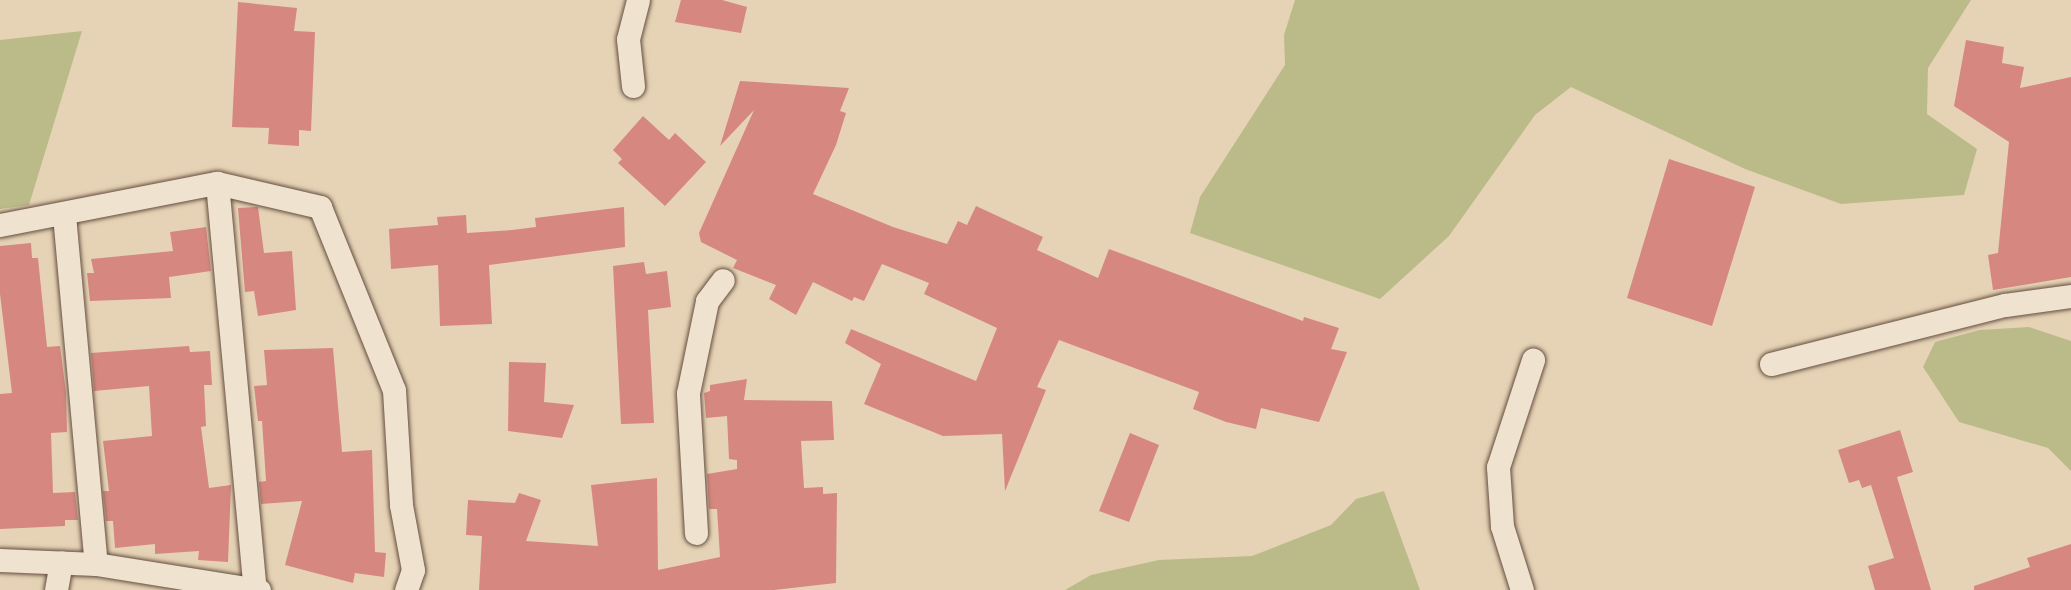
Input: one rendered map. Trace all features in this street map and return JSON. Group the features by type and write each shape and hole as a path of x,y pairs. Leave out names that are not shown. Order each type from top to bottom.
{"street":[{"path":"633,86 628,39 638,0"},
{"path":"0,560 96,564 257,589 217,183"},
{"path":"0,225 64,215 217,183 320,207 394,390 401,505 413,570 406,590"},
{"path":"64,215 96,564"},
{"path":"696,533 688,393 707,301 723,280"},
{"path":"1771,364 2005,305 2071,296"},
{"path":"1522,590 1503,526 1498,467 1533,360"},
{"path":"56,590 61,562"}],"green space":[{"path":"1295,0 1971,0 1928,68 1927,114 1977,149 1964,195 1841,204 1745,169 1571,87 1535,115 1449,236 1380,299 1190,233 1200,197 1285,65 1284,35"},
{"path":"82,31 29,205 0,209 0,40"},
{"path":"2029,327 2071,341 2071,471 2048,448 1959,422 1923,367 1935,342 1980,330"},
{"path":"1384,491 1420,590 1065,590 1091,575 1159,560 1252,556 1331,525 1356,499"}],"building":[{"path":"681,0 722,0 747,7 741,33 675,22"},
{"path":"238,2 297,8 294,31 315,32 311,131 299,130 299,146 268,144 269,128 232,127"},
{"path":"1966,40 2004,47 2002,63 2024,67 2020,88 2071,77 2071,277 1993,290 1988,255 1998,253 2009,142 1954,106"},
{"path":"740,81 849,88 840,111 846,113 836,145 813,194 893,227 947,244 958,221 967,225 976,206 1043,237 1037,250 1098,278 1109,249 1303,321 1304,317 1339,328 1331,349 1347,352 1319,422 1261,408 1256,429 1226,422 1193,409 1199,392 1059,340 1037,387 1046,390 1005,491 1002,434 943,436 864,404 881,364 845,343 851,329 976,381 997,328 924,294 929,283 882,264 864,301 854,297 852,301 813,282 796,315 769,299 776,285 733,268 737,260 701,242 699,233 754,110 720,146"},
{"path":"643,116 669,140 675,133 706,162 665,206 618,163 622,159 613,150"},
{"path":"1669,159 1755,187 1712,326 1627,298"},
{"path":"258,207 264,253 292,251 296,310 258,316 254,291 245,292 238,208"},
{"path":"624,207 625,247 489,265 492,324 440,326 438,265 391,269 389,229 438,225 437,217 466,215 467,233 512,230 536,227 535,218"},
{"path":"206,227 211,271 169,277 171,298 90,301 87,273 94,273 91,259 173,251 170,232"},
{"path":"31,243 32,258 38,258 47,347 60,346 66,393 67,432 51,433 53,493 75,492 78,520 65,520 65,526 0,529 0,394 12,393 0,294 0,246"},
{"path":"644,262 646,274 667,271 671,307 648,310 654,423 621,424 613,266"},
{"path":"189,346 190,352 210,351 212,385 204,385 206,426 201,427 209,488 231,485 228,562 198,560 199,551 155,554 155,544 115,548 113,521 106,521 103,491 109,491 103,441 152,436 149,386 94,391 91,353"},
{"path":"333,348 342,452 372,450 375,552 386,553 384,577 355,573 353,583 285,565 302,501 261,504 259,482 266,481 262,421 258,421 254,386 267,385 264,350"},
{"path":"509,362 546,363 544,402 574,405 562,438 508,431"},
{"path":"747,379 744,400 832,401 834,440 801,441 804,488 823,487 823,494 837,493 836,583 774,590 479,590 482,536 466,535 468,500 515,503 519,493 541,500 526,541 598,546 591,485 657,478 658,570 720,557 717,509 709,509 707,474 737,469 737,460 729,459 727,416 706,418 704,393 710,391 710,385"},
{"path":"1900,430 1913,472 1897,477 1931,590 1875,590 1868,566 1894,558 1871,485 1862,488 1859,480 1849,483 1838,450"},
{"path":"1130,433 1159,445 1129,522 1099,511"},
{"path":"2071,544 2071,590 1974,590 1974,586 2030,567 2027,558"}]}
